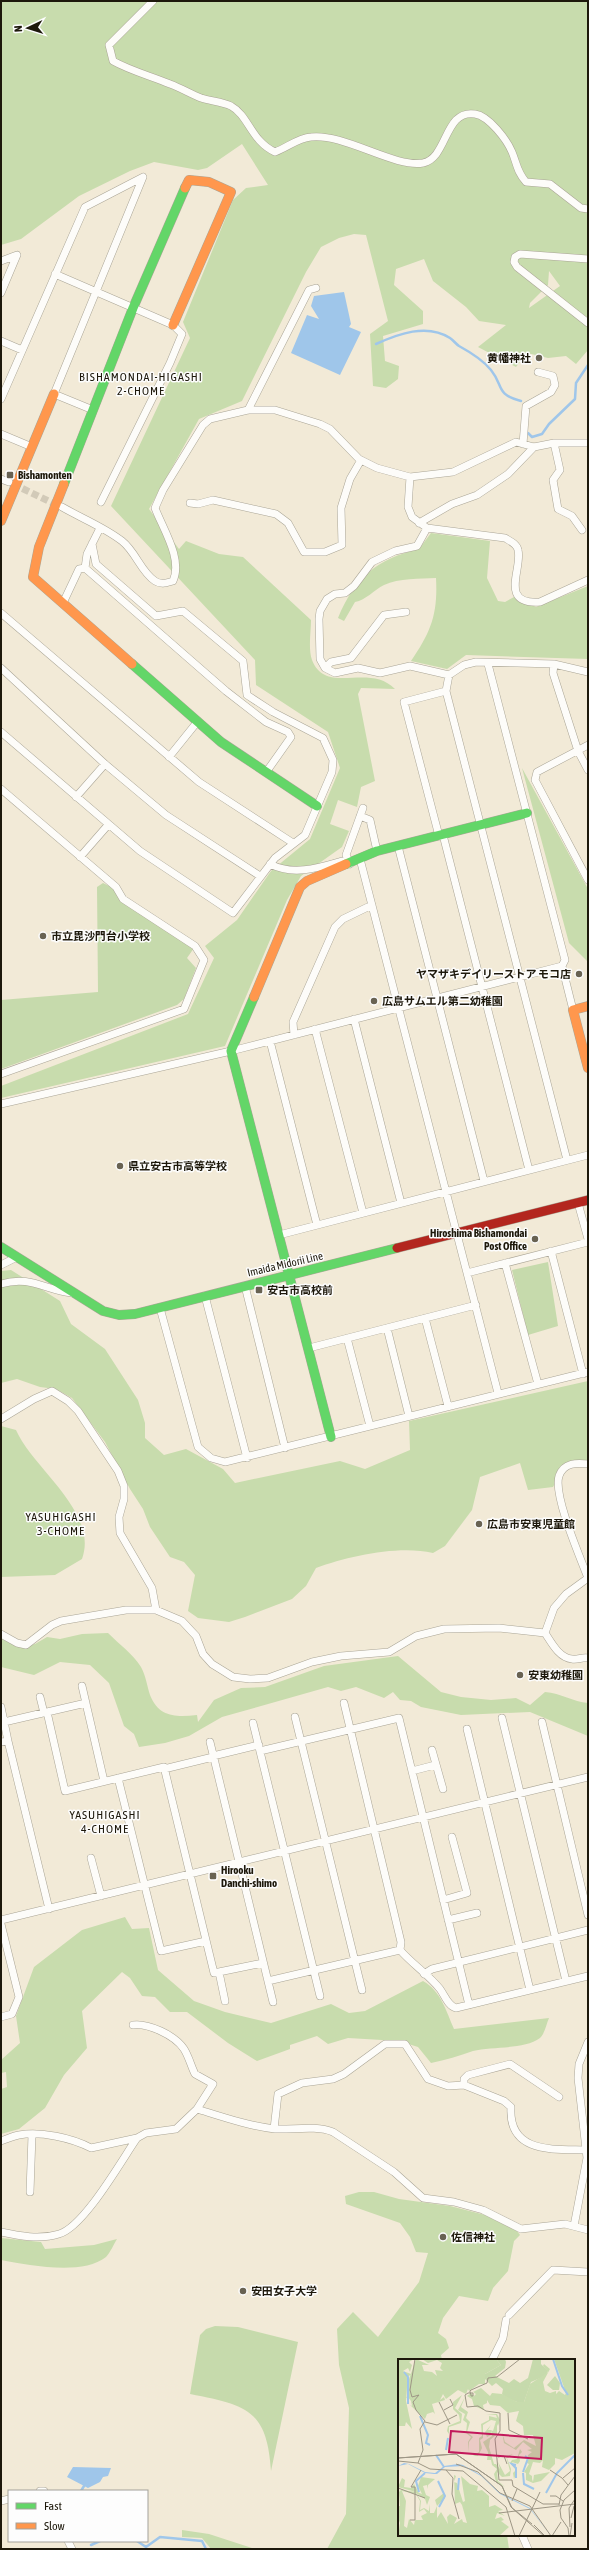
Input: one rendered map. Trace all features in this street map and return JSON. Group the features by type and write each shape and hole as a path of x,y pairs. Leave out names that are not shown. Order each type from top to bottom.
{"street":[{"path":"153,1 109,45 113,61 198,96 230,105 238,111 256,138 267,148 275,152 302,138 327,137 409,162 423,163 432,159 455,121 464,114 476,114 485,118 504,139 512,152 518,174 526,182 550,184 582,208 588,209"},
{"path":"1,399 85,207 143,178 1,520"},
{"path":"173,325 231,192 209,182 189,180 133,308 39,547 33,577 222,742 317,806"},
{"path":"588,259 520,254 515,258 514,262 518,267 588,323"},
{"path":"1,261 17,255 1,293"},
{"path":"55,274 173,325 182,334 101,502"},
{"path":"248,410 309,290 316,288"},
{"path":"1,341 22,350"},
{"path":"523,444 526,406 551,392 555,385 553,376 538,372"},
{"path":"54,394 93,410"},
{"path":"62,507 121,540 134,553 150,577 157,583 164,584 173,580 177,572 175,559 155,508 157,501 203,425 210,419 248,410 275,410 330,429 361,460 377,468 410,477 453,472 516,442 534,447 554,443 588,443"},
{"path":"1,434 32,447"},
{"path":"554,443 560,470 553,480 558,509 572,516 582,530"},
{"path":"419,523 452,504 477,496 508,474 534,447"},
{"path":"190,503 198,504 213,500 276,514 288,523 302,550 325,552 342,545 342,503 361,460"},
{"path":"410,477 408,507 412,517 419,523 427,528 505,538 513,542 518,549 519,558 514,581 515,590 521,597 532,602 545,600 588,580"},
{"path":"1,479 9,482"},
{"path":"85,568 92,544 100,528"},
{"path":"427,528 416,546 395,551 372,562 354,586 345,592 335,594 327,599 320,611 319,619 320,659 325,668 335,673 358,668 374,674 410,666 449,675 469,663 554,664 588,672"},
{"path":"1,732 140,851 233,914 270,864 293,843 305,835 332,772 333,760 323,738 273,712 247,695 243,661 182,611 156,616 96,564 92,544"},
{"path":"63,603 79,569 85,568"},
{"path":"85,568 226,691 266,722 288,732 291,737 267,772"},
{"path":"1,612 199,782 293,843"},
{"path":"325,668 331,662 351,658 384,616 406,612"},
{"path":"488,664 564,960 562,966 588,1068"},
{"path":"554,664 553,673 578,751 588,770"},
{"path":"1,668 105,764 166,815 260,876"},
{"path":"449,675 446,691 567,1160"},
{"path":"446,691 404,702 482,986 529,1170"},
{"path":"169,757 198,721"},
{"path":"588,745 537,772 535,780 588,880"},
{"path":"76,797 105,764"},
{"path":"1,789 116,887 123,899 195,946 204,960 184,1009 1,1074"},
{"path":"349,862 346,855 363,808"},
{"path":"270,864 278,868 310,871 360,859 377,851 527,813"},
{"path":"360,816 370,820 377,851"},
{"path":"80,857 108,825"},
{"path":"398,846 484,1181"},
{"path":"360,859 498,1393"},
{"path":"331,1437 231,1051 300,886 307,881 349,862"},
{"path":"294,1034 293,1022 335,927 343,919 372,905"},
{"path":"1,1104 231,1051 562,966"},
{"path":"573,1010 588,1006"},
{"path":"354,1019 401,1203"},
{"path":"315,1029 363,1213"},
{"path":"270,1041 317,1225"},
{"path":"279,1235 588,1154"},
{"name":"Imaida Midorii Line","path":"1,1247 103,1311 119,1315 135,1314 588,1200"},
{"path":"467,1273 588,1241 578,1203"},
{"path":"160,1308 198,1447 211,1458 225,1462 331,1437 498,1393 586,1373 551,1251"},
{"path":"1,1265 17,1257"},
{"path":"505,1263 538,1384"},
{"path":"1,1284 12,1281 32,1281 57,1291 76,1293"},
{"path":"244,1286 285,1448"},
{"path":"205,1296 247,1458"},
{"path":"309,1348 476,1306"},
{"path":"425,1318 448,1406"},
{"path":"387,1328 409,1416"},
{"path":"347,1338 370,1426"},
{"path":"1,1419 34,1399 52,1391 68,1401 78,1411 107,1454 124,1486 124,1499 119,1517 120,1533 152,1588 156,1610"},
{"path":"545,1633 554,1608 566,1594 588,1578 558,1493 559,1476 566,1466 573,1464 588,1464"},
{"path":"1,1634 17,1643 26,1645 52,1625 61,1621 119,1611 156,1610 182,1621 196,1636 203,1654 212,1664 233,1677 250,1679 279,1676 312,1662 389,1652 416,1636 444,1629 499,1628 545,1633"},
{"path":"545,1633 555,1648 566,1657 572,1659 588,1658"},
{"path":"82,1686 104,1781"},
{"path":"40,1697 46,1712 65,1791 164,1767 164,1769 213,1756 301,1741 399,1718 469,2005"},
{"path":"4,1722 86,1703"},
{"path":"344,1703 401,1942 400,1950"},
{"path":"1,1707 4,1722 5,1741 49,1909"},
{"path":"295,1717 362,1990"},
{"path":"502,1718 566,1981"},
{"path":"542,1722 588,1915"},
{"path":"253,1723 320,1996"},
{"path":"466,1729 530,1990"},
{"path":"210,1742 238,1863 273,2002"},
{"path":"432,1750 435,1764 439,1770 443,1789"},
{"path":"412,1771 435,1764"},
{"path":"164,1769 214,1974 264,1963"},
{"path":"1,1920 588,1777"},
{"path":"118,1778 162,1951 206,1941"},
{"path":"443,1900 467,1894 452,1837"},
{"path":"91,1858 101,1896"},
{"path":"448,1920 477,1913"},
{"path":"1,1924 19,1997 12,2014 1,2017"},
{"path":"424,1974 432,1969 458,1962 588,1930"},
{"path":"268,1982 400,1950"},
{"path":"400,1950 436,1984 451,2007 456,2008 588,1976"},
{"path":"220,1972 225,2001"},
{"path":"1,2141 20,2135 51,2135 79,2141 91,2148 137,2138 146,2133 166,2132 176,2129 197,2110 213,2084 195,2074 188,2056 177,2041 144,2024 133,2025"},
{"path":"574,2226 587,2169 578,2078 579,2064 588,2042"},
{"path":"274,2128 278,2094 302,2083 333,2079 344,2074 385,2044 405,2044 428,2079 448,2086 464,2085 504,2101 511,2108 514,2130 517,2135 529,2144 547,2148 586,2150"},
{"path":"464,2085 464,2079 468,2075 510,2064 559,2098"},
{"path":"197,2110 241,2122 274,2128 324,2128 333,2132 394,2172 423,2198 454,2202 483,2210 521,2228 565,2224 588,2230"},
{"path":"30,2192 32,2135"},
{"path":"1,2232 34,2238 60,2234 72,2226 94,2202 137,2138"},
{"path":"492,2359 503,2338 508,2317 553,2270 588,2272"},
{"path":"522,2536 528,2549"}],"green space":[{"path":"1,1 588,1 588,350 576,364 566,356 548,358 527,353 516,367 478,347 506,325 479,321 466,307 433,281 424,259 396,269 394,285 423,311 423,324 383,336 385,361 399,366 398,379 386,388 373,386 370,334 388,321 366,235 354,234 339,238 321,247 306,272 242,401 199,419 149,509 179,549 186,541 219,554 243,557 311,620 310,645 312,660 319,670 327,676 338,678 373,678 385,681 395,689 361,688 358,694 375,781 361,787 357,807 338,800 330,824 349,831 342,847 301,876 287,900 225,1046 1,1098 1,1086 188,1014 214,958 205,946 237,920 271,871 310,839 340,768 328,732 256,685 255,660 111,506 190,338 183,322 233,200 246,188 268,185 242,144 207,168 198,170 154,162 130,171 79,196 21,239 1,245","holes":["549,271 560,286 529,308 530,303 548,285"]},
{"path":"431,533 490,541 487,578 498,601 505,602 514,597 536,607 588,586 588,659 466,655 447,669 411,661 424,641 432,622 436,602 436,578 403,580 384,585 363,599 355,602 344,621 338,618 352,591 369,572 379,564 391,558 419,549"},
{"path":"522,768 588,889 588,962 569,943"},
{"path":"103,883 115,889 120,901 194,948 187,958 196,968 184,999 177,1005 1,1069 1,1000 98,992 97,887"},
{"path":"548,1262 558,1326 528,1335 512,1270"},
{"path":"11,1270 60,1301 71,1324 105,1349 138,1400 145,1423 145,1438 164,1455 186,1449 223,1469 235,1483 340,1461 365,1469 410,1450 409,1421 588,1381 588,1461 579,1460 567,1462 553,1487 528,1490 520,1463 480,1477 472,1510 445,1546 433,1553 405,1550 390,1551 343,1559 316,1568 306,1586 292,1599 229,1622 198,1618 188,1611 195,1575 184,1562 170,1557 150,1527 143,1509 130,1489 105,1442 72,1398 56,1389 40,1387 17,1379 1,1383 1,1271"},
{"path":"1,1426 16,1430 24,1445 62,1492 73,1508 81,1524 85,1542 82,1559 55,1575 1,1577"},
{"path":"108,1633 138,1662 145,1677 150,1695 158,1708 164,1712 176,1716 197,1715 198,1722 214,1700 241,1688 265,1687 324,1666 398,1656 441,1692 461,1697 491,1700 516,1698 530,1705 545,1692 588,1703 588,1736 530,1712 461,1715 421,1707 411,1701 400,1700 393,1692 384,1698 356,1687 341,1691 328,1687 222,1717 189,1736 165,1743 139,1747 134,1734 124,1726 109,1683 90,1665 60,1662 34,1675 1,1667 1,1637 17,1647 35,1644 47,1637 60,1639 82,1634"},
{"path":"125,1917 132,1929 149,1928 158,1970 194,2001 225,2012 271,2023 331,2004 349,2013 365,2011 423,1981 439,1996 454,2029 549,2018 542,2036 533,2042 517,2046 481,2049 431,2063 418,2047 399,2041 348,2038 328,2044 317,2036 290,2045 290,2049 257,2061 228,2043 187,2012 170,2012 155,1997 142,1996 130,1978 122,1972 82,2011 87,2048 64,2075 45,2108 19,2129 1,2134 1,2089 7,2087 6,2072 1,2073 1,2060 20,2043 16,2016 34,1967 82,1930"},
{"path":"359,2192 374,2192 399,2199 450,2206 493,2217 517,2231 520,2235 514,2241 508,2271 493,2288 488,2301 459,2296 443,2318 438,2333 446,2339 449,2348 441,2355 442,2359 398,2359 398,2536 507,2536 509,2549 327,2549 346,2514 349,2408 339,2365 337,2329 353,2312 378,2337 419,2282 428,2253 416,2252 410,2237 400,2223 346,2204 345,2196"},
{"path":"1,2238 41,2242 45,2249 94,2245 117,2239 106,2257 96,2263 70,2268 55,2268 1,2260"},
{"path":"215,2326 238,2327 298,2342 271,2471 269,2450 265,2434 258,2422 250,2413 226,2402 190,2394 200,2335 206,2329"},
{"path":"182,2530 209,2534 255,2549 211,2549 202,2538 182,2537"}],"water":[{"path":"344,292 351,324 349,327 361,332 340,375 291,353 307,315 319,319 311,306 314,296"},
{"path":"73,2467 111,2468 108,2476 103,2477 100,2482 88,2488 67,2477"}],"waterway":[{"path":"376,344 413,332 432,331 441,334 450,338 484,363 495,376 501,389 507,395 521,401"},
{"path":"528,433 532,437 542,434 549,424 575,399 576,383 588,365"},
{"path":"82,2490 84,2486"},
{"path":"138,2542 146,2547 160,2537 202,2541 206,2549"},
{"path":"91,2545 98,2542"}],"tunnel":[{"path":"13,484 59,506"}],"traffic: fast":[{"path":"64,484 133,308 185,188"},
{"path":"132,664 221,742 317,806"},
{"path":"346,864 377,851 527,813"},
{"path":"254,997 231,1051 331,1437"},
{"path":"1,1247 103,1311 119,1315 135,1314 397,1248"}],"traffic: slow":[{"path":"173,325 231,192 209,182 189,180 185,188"},
{"path":"1,521 54,394"},
{"path":"64,484 39,547 33,577 132,664"},
{"path":"254,997 300,887 307,881 346,864"},
{"path":"588,1006 573,1010 588,1068"}],"traffic: jam":[{"path":"397,1248 588,1200"}],"place":[{"name":"黄幡神社","path":"539,358"},
{"name":"Bishamonten","path":"10,475"},
{"name":"市立毘沙門台小学校","path":"43,936"},
{"name":"ヤマザキデイリーストア モコ店","path":"579,974"},
{"name":"広島サムエル第二幼稚園","path":"374,1001"},
{"name":"県立安古市高等学校","path":"120,1166"},
{"name":"Hiroshima Bishamondai Post Office","path":"535,1239"},
{"name":"安古市高校前","path":"259,1290"},
{"name":"広島市安東児童館","path":"479,1524"},
{"name":"安東幼稚園","path":"520,1675"},
{"name":"Hirooku Danchi-shimo","path":"213,1876"},
{"name":"佐信神社","path":"443,2237"},
{"name":"安田女子大学","path":"243,2291"}],"district":[{"name":"BISHAMONDAI-HIGASHI 2-CHOME","path":"141,384"},
{"name":"YASUHIGASHI 3-CHOME","path":"61,1524"},
{"name":"YASUHIGASHI 4-CHOME","path":"105,1822"}]}
